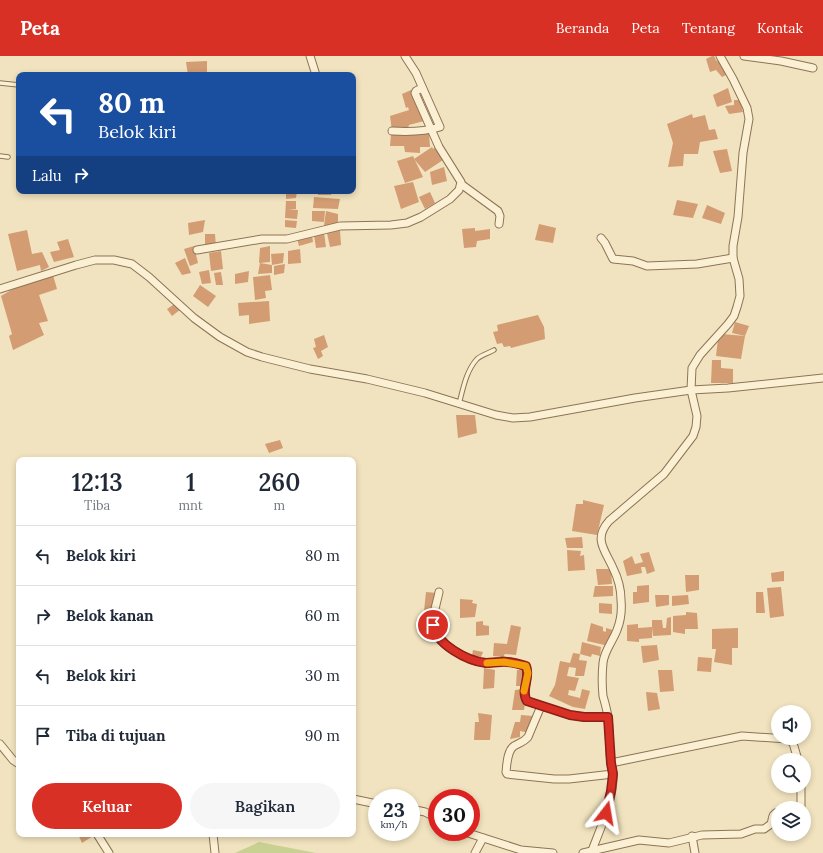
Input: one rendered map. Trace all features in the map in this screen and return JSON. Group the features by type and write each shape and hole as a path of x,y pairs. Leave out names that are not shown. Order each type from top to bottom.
{"street":[{"path":"310,56 315,72"},
{"path":"392,131 413,132 440,127 419,90 405,56"},
{"path":"591,852 606,813 611,791 613,774 608,717 603,695 603,662 605,653 617,630 621,616 620,585 604,551 601,542 601,534 609,521 664,474 693,436 697,416 690,390 692,368 700,355 731,320 740,296 739,279 732,258 732,246 738,217 743,153 749,119 747,108 733,78 720,56"},
{"path":"744,56 781,61 813,68"},
{"path":"197,250 262,239 287,239 340,226 391,225 407,223 421,217 450,199 459,190 461,184 460,179 442,154 434,129"},
{"path":"461,184 498,211 500,216 499,224"},
{"path":"601,238 606,243 613,259 633,261 644,265 697,264 732,258"},
{"path":"0,289 95,260 114,260 132,264 149,277 194,318 220,337 247,352 262,358 310,369 367,379 425,393 496,415 513,418 530,417 690,390 728,388 823,378"},
{"path":"439,592 433,625 438,638 442,641 465,657 476,661 492,663 504,662 526,666 528,673 524,694 526,700 576,716 608,717"},
{"path":"541,706 528,737 513,746 509,752 507,774 554,779 569,779 613,774"},
{"path":"611,763 742,736 788,739 792,743 796,753"},
{"path":"0,744 16,762"},
{"path":"356,800 368,802"},
{"path":"583,853 639,840 669,843 692,836 711,834 741,834 755,829 764,829 771,824"},
{"path":"692,836 694,853"},
{"path":"99,837 108,853"},
{"path":"213,837 215,853"},
{"path":"480,837 521,850 553,853"},
{"path":"475,853 483,838"}],"lane":[{"path":"0,83 16,85"},
{"path":"0,156 8,157"},
{"path":"459,404 468,373 472,366 478,358 494,350"}],"green space":[{"path":"259,842 316,853 235,853"}],"building":[{"path":"714,56 722,65 728,74 722,77 716,70 710,72 706,59"},
{"path":"207,61 207,72 188,72 186,62"},
{"path":"728,88 732,102 717,107 713,95"},
{"path":"411,90 415,103 417,103 424,121 409,125 408,128 392,131 390,116 409,110 408,107 406,108 402,94"},
{"path":"734,100 740,100 743,112 729,114 725,106 734,105"},
{"path":"692,114 693,118 705,115 709,130 715,129 718,139 700,142 698,154 684,154 683,166 668,167 673,143 667,124"},
{"path":"429,133 430,147 420,147 420,153 405,152 404,146 390,146 391,134"},
{"path":"432,147 433,149 435,147 443,160 425,172 414,159"},
{"path":"727,149 732,171 720,173 713,151"},
{"path":"413,156 423,177 405,183 397,161"},
{"path":"444,167 447,181 432,185 430,172"},
{"path":"413,182 419,202 401,209 394,186"},
{"path":"430,192 435,203 425,209 419,197"},
{"path":"286,194 297,194 296,198 286,199"},
{"path":"318,194 331,194 331,195"},
{"path":"314,197 340,199 338,209 313,208"},
{"path":"677,200 698,204 693,218 673,215"},
{"path":"286,201 296,201 296,209 288,209 298,210 297,219 285,218"},
{"path":"707,205 725,213 721,224 702,218"},
{"path":"312,211 325,211 324,222 312,221"},
{"path":"326,211 338,214 338,227 324,226"},
{"path":"205,220 203,232 189,235 188,223"},
{"path":"285,220 297,221 296,228 285,227"},
{"path":"539,224 556,228 553,243 535,240"},
{"path":"475,228 475,231 490,229 490,239 477,241 476,247 464,248 462,229"},
{"path":"27,230 32,254 42,252 49,267 41,271 40,265 17,271 8,234"},
{"path":"340,230 341,245 330,247 327,233"},
{"path":"324,233 326,247 316,248 314,235"},
{"path":"205,234 215,234 216,247 205,247"},
{"path":"312,235 313,242 299,246 297,238"},
{"path":"68,239 74,257 54,262 50,252 60,250 57,242"},
{"path":"194,246 198,263 190,266 184,249"},
{"path":"270,246 270,262 259,263 260,248"},
{"path":"300,249 301,263 288,264 288,251"},
{"path":"221,251 223,269 211,271 209,253"},
{"path":"284,253 283,263 272,265 271,254"},
{"path":"185,258 191,273 182,275 175,263"},
{"path":"260,263 272,265 272,273 258,274"},
{"path":"285,264 284,273 274,275 274,266"},
{"path":"209,270 211,283 202,284 199,272"},
{"path":"249,271 248,282 235,284 235,274"},
{"path":"221,272 223,285 216,285 214,273"},
{"path":"53,275 57,289 39,295 48,321 39,323 44,335 13,350 9,336 12,334 1,296 18,286"},
{"path":"270,275 272,290 265,291 266,298 255,300 253,277"},
{"path":"200,285 216,296 208,307 193,296"},
{"path":"269,301 270,321 249,324 249,315 239,316 238,303"},
{"path":"176,303 181,309 172,316 167,309"},
{"path":"538,315 544,327 545,339 511,348 510,346 504,347 502,343 497,344 493,332 498,331 497,325"},
{"path":"735,322 749,326 745,336 732,333"},
{"path":"722,334 745,336 741,359 716,356 718,339 721,339"},
{"path":"324,335 328,347 321,351 323,356 318,359 313,348 316,347 314,339"},
{"path":"712,360 721,360 721,368 733,369 733,383 711,383"},
{"path":"456,415 475,415 477,433 458,438"},
{"path":"280,440 283,448 269,453 265,444"},
{"path":"583,500 604,505 597,535 572,531 576,504 583,504"},
{"path":"582,537 583,548 567,548 565,538"},
{"path":"567,550 581,551 580,556 584,555 585,570 568,571"},
{"path":"649,552 655,571 647,574 645,567 641,567 642,573 627,576 623,561 632,556 635,564 643,562 640,554"},
{"path":"596,569 611,569 612,584 598,585"},
{"path":"784,571 784,581 772,582 771,573"},
{"path":"685,575 699,575 699,590 686,592"},
{"path":"649,585 649,602 633,604 633,592 637,592 637,586"},
{"path":"595,586 613,586 613,596 593,597"},
{"path":"781,587 784,616 770,618 767,588"},
{"path":"426,592 437,593 434,611 424,611"},
{"path":"756,592 763,592 765,613 756,613"},
{"path":"655,595 669,595 669,605 656,607"},
{"path":"688,595 689,604 672,606 672,596"},
{"path":"460,599 473,600 472,603 477,604 475,617 460,618"},
{"path":"599,603 612,604 612,614 599,613"},
{"path":"686,612 697,613 698,629 685,629 685,634 673,632 673,616 686,615"},
{"path":"671,617 671,635 653,636 652,620 662,620 663,628 666,628 667,618"},
{"path":"483,621 483,625 489,626 489,635 476,636 476,622"},
{"path":"591,623 603,627 603,631 606,632 606,628 613,630 609,646 587,641"},
{"path":"638,624 638,628 652,627 652,638 639,639 639,642 627,641 627,625"},
{"path":"511,625 521,627 516,655 505,654 503,657 493,656 494,643 507,644"},
{"path":"738,628 738,648 732,648 732,665 714,662 716,649 712,649 712,629"},
{"path":"582,642 601,647 600,656 592,654 591,657 580,654"},
{"path":"657,645 659,660 643,663 641,646"},
{"path":"473,650 483,652 481,657 472,656"},
{"path":"573,653 580,654 579,660 587,661 584,676 575,676 576,668 569,667 567,676 579,678 575,691 569,690 568,695 580,698 582,689 590,691 585,709 573,707 549,696 555,685 560,661 570,663"},
{"path":"698,657 712,658 711,672 697,671"},
{"path":"484,668 495,670 494,688 483,689"},
{"path":"517,670 525,670 522,686 516,686"},
{"path":"658,670 672,670 674,691 660,692"},
{"path":"522,689 523,703 525,704 524,710 512,710 515,690"},
{"path":"646,692 657,693 660,709 648,711"},
{"path":"478,713 492,715 490,740 474,740 475,722 479,722"},
{"path":"521,715 533,716 530,733 520,731 520,737 510,739 515,722 520,722"},
{"path":"79,837 91,837 82,843"}],"slow traffic":[{"path":"487,663 504,662 526,666 528,673 524,691"}],"route":[{"path":"433,625 438,638 465,657 485,663 504,662 526,666 528,673 524,696 527,701 570,715 584,717 608,717 613,774 606,813"}]}
